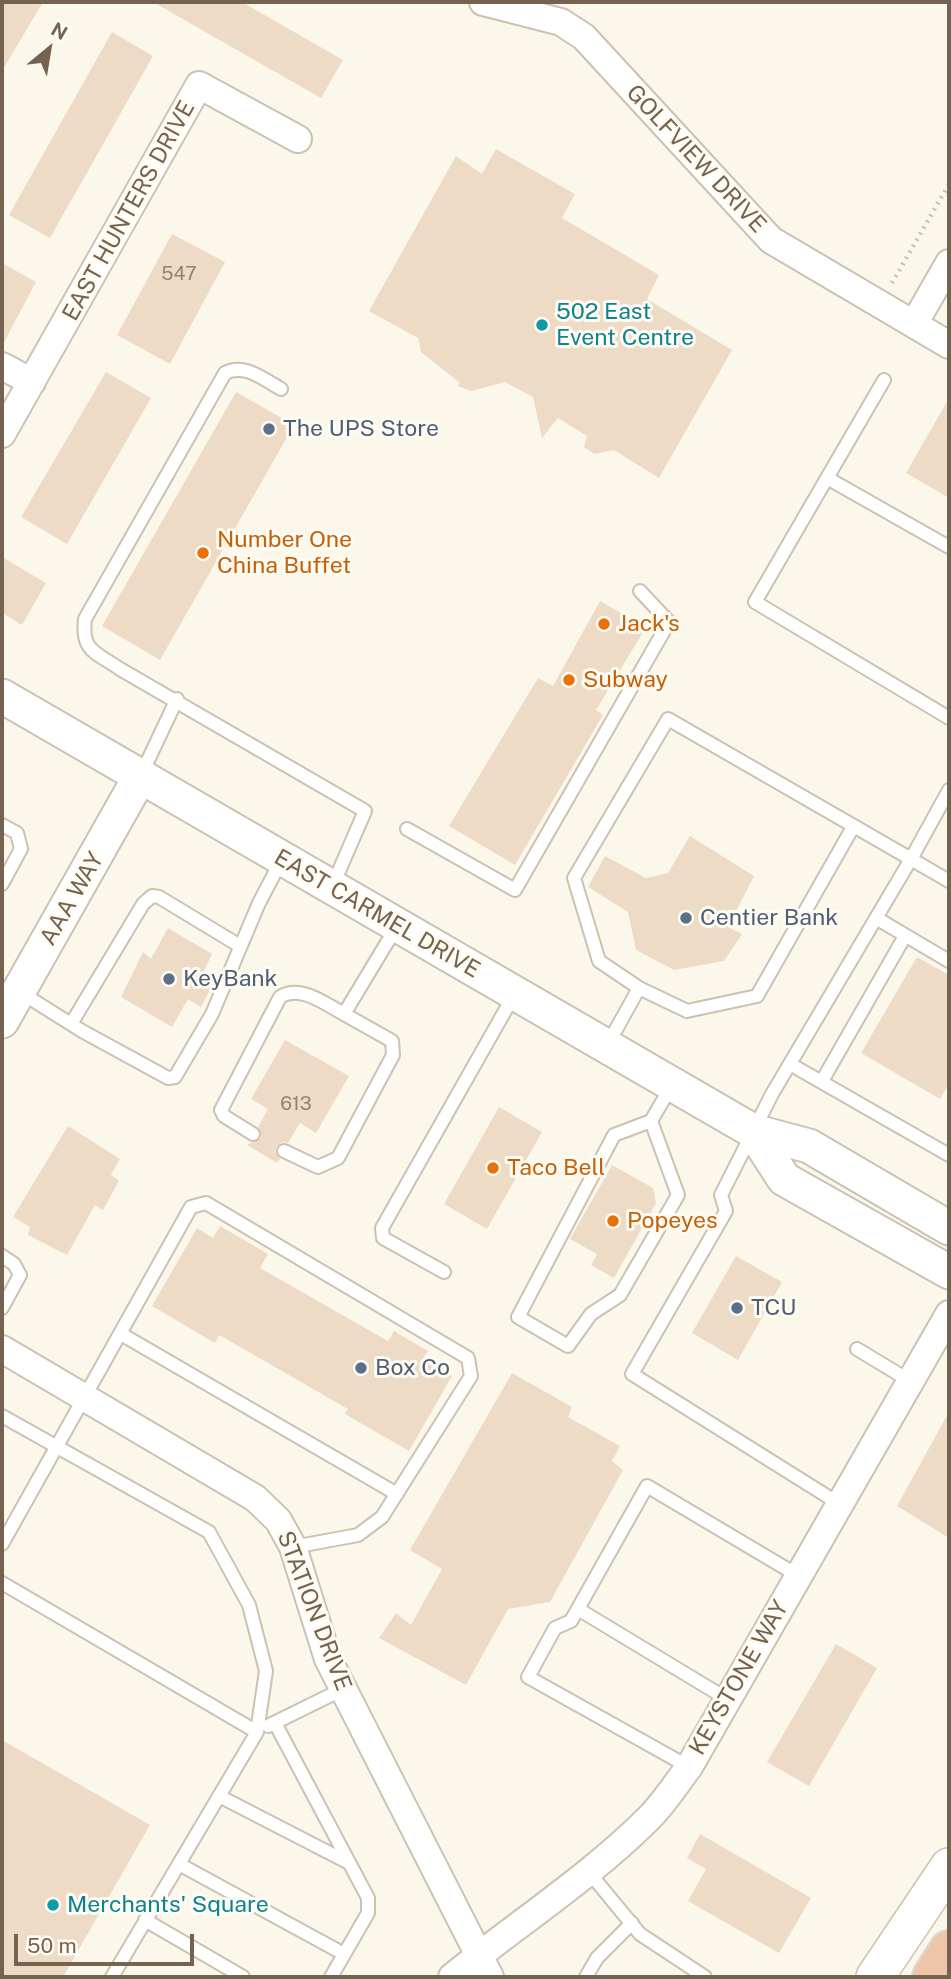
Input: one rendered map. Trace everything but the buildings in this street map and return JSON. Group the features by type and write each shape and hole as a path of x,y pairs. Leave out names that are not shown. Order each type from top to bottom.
{"highway":[{"path":"932,1977 949,1951"}],"main road":[{"path":"876,1977 949,1867"}],"street":[{"name":"GOLFVIEW DRIVE","path":"483,2 561,22 584,37 771,240 949,345"},
{"name":"EAST HUNTERS DRIVE","path":"2,434 199,85 298,139"},
{"path":"914,324 949,263"},
{"path":"2,366 32,382"},
{"name":"EAST CARMEL DRIVE","path":"2,696 753,1131 809,1146 949,1227"},
{"name":"AAA WAY","path":"2,1021 141,775"},
{"name":"EAST CARMEL DRIVE","path":"753,1131 784,1179 949,1272"},
{"name":"KEYSTONE WAY","path":"452,1977 485,1966 651,1817 689,1767 838,1503 949,1314"},
{"name":"STATION DRIVE","path":"2,1349 256,1499 278,1520 293,1546 328,1659 485,1966"}],"lane":[{"path":"281,389 244,369 234,368 226,373 85,619 83,638 88,647 365,811 332,887"},
{"path":"884,380 755,602 949,718"},
{"path":"827,478 949,547"},
{"path":"407,829 515,890 669,622 639,591"},
{"path":"141,775 177,699"},
{"path":"853,827 757,996 687,1011 639,988 598,961 574,878 668,719 949,881"},
{"path":"838,1503 632,1374 726,1211 721,1195 753,1131 949,790"},
{"path":"2,825 17,833 21,849 2,884"},
{"path":"19,991 76,1028 168,1078 175,1077 181,1071 212,1014 240,946 282,858"},
{"path":"76,1028 143,904 152,896 159,897 240,946"},
{"path":"876,918 949,961"},
{"path":"344,1014 397,925"},
{"path":"822,1082 905,936"},
{"path":"606,1047 639,988"},
{"path":"253,1134 224,1116 221,1110 281,997 295,991 304,993 392,1041 393,1055 338,1158 318,1167 284,1151"},
{"path":"444,1272 383,1238 382,1228 514,994"},
{"path":"790,1064 949,1155"},
{"path":"651,1121 678,1195 620,1295 591,1314 568,1346 518,1317 614,1135 651,1121 672,1084"},
{"path":"2,1544 191,1206 206,1203 468,1358 471,1376 382,1517 358,1535 293,1546"},
{"path":"2,1256 14,1264 20,1275 2,1308"},
{"path":"121,1334 397,1494"},
{"path":"857,1349 910,1381"},
{"path":"2,1416 209,1532 249,1605 266,1671 257,1732 112,1977"},
{"path":"689,1767 528,1677 555,1628 571,1621 647,1486 797,1575"},
{"path":"2,1583 257,1732"},
{"path":"578,1609 727,1699"},
{"path":"257,1732 343,1689"},
{"path":"275,1723 368,1898 368,1913 331,1977"},
{"path":"219,1796 350,1864"},
{"path":"178,1864 344,1954"},
{"path":"588,1871 640,1934 705,1977"},
{"path":"145,1920 243,1977"},
{"path":"586,1977 597,1958 632,1923"}],"path":[{"path":"880,305 949,184"}],"place":[{"name":"502 East Event Centre","path":"542,325"},
{"name":"The UPS Store","path":"269,429"},
{"name":"Number One China Buffet","path":"203,553"},
{"name":"Jack's","path":"604,624"},
{"name":"Subway","path":"569,680"},
{"name":"Centier Bank","path":"686,918"},
{"name":"KeyBank","path":"169,979"},
{"name":"Taco Bell","path":"493,1168"},
{"name":"Popeyes","path":"613,1221"},
{"name":"TCU","path":"737,1308"},
{"name":"Box Co","path":"361,1368"},
{"name":"Merchants' Square","path":"53,1905"}]}
